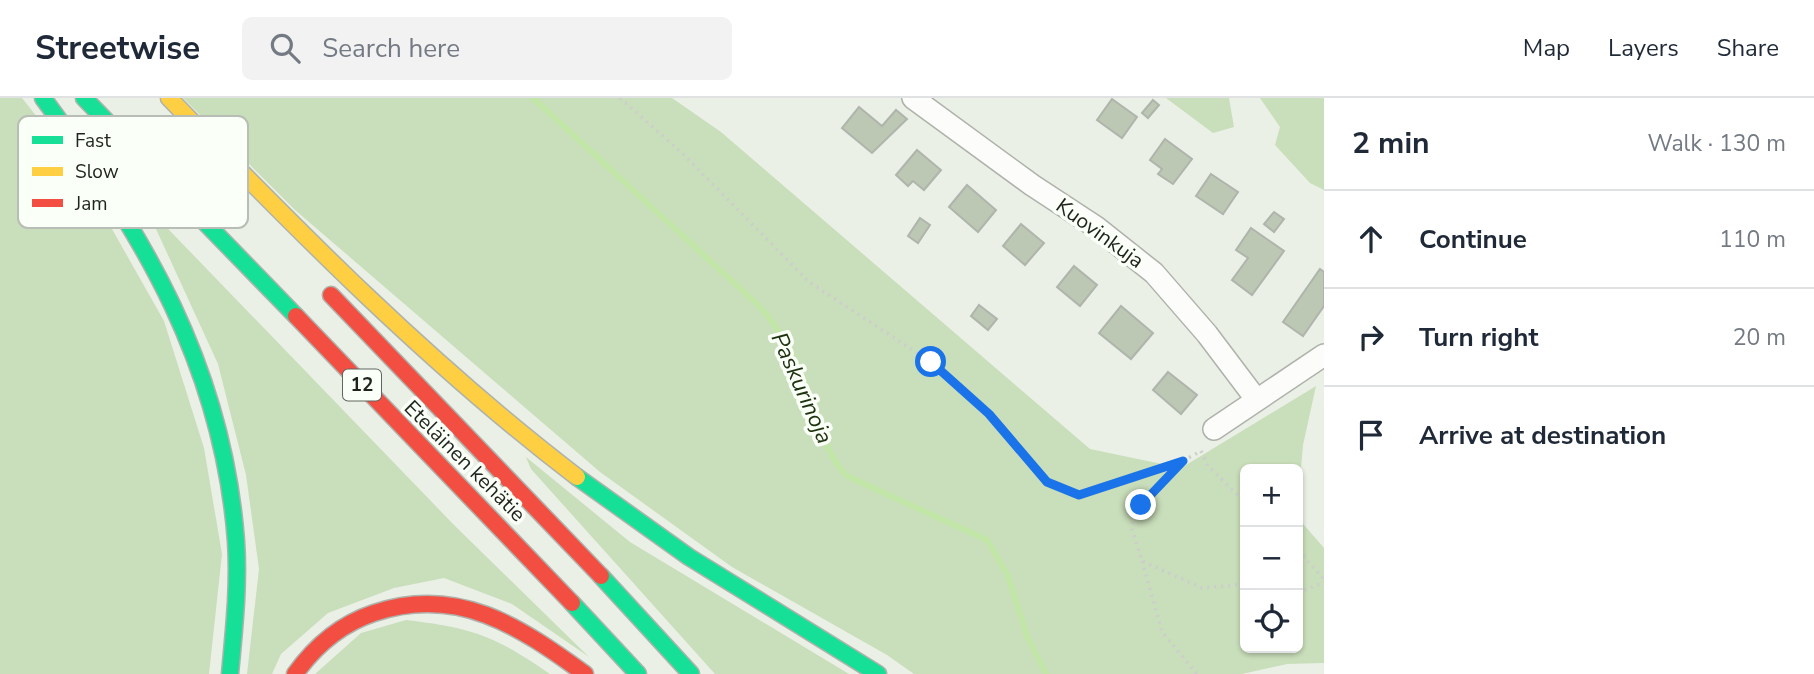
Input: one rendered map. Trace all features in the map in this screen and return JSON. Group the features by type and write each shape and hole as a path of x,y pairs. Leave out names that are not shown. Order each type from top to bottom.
{"highway":[{"path":"43,98 56,116"},
{"name":"Eteläinen kehätie","path":"85,98 102,116"},
{"path":"170,98 187,116"},
{"path":"248,181 286,221 550,455 690,558 878,674"},
{"path":"132,228 150,258 179,318 204,386 222,456 234,523 237,584 230,674"},
{"name":"Eteläinen kehätie","path":"211,228 513,539 638,674"},
{"name":"Eteläinen kehätie","path":"321,285 557,528 691,674"},
{"path":"295,674 306,656 344,625 388,606 438,600 494,617 535,637 585,674"}],"street":[{"name":"Kuovinkuja","path":"914,98 1032,185 1096,227 1154,273 1207,334 1256,399"},
{"path":"1214,429 1324,355"}],"path":[{"path":"620,98 682,153 809,282 931,362 989,414 1047,482 1079,495 1183,461 1201,451"},
{"path":"1214,429 1203,439 1201,451 1208,466 1240,497"},
{"path":"1183,461 1141,505 1132,526 1162,632 1198,674"},
{"path":"1303,557 1324,580 1303,590"},
{"path":"1142,561 1202,588 1240,584"}],"green space":[{"path":"0,98 22,98 36,116 18,116 18,228 111,228 164,321 204,448 222,554 209,674 0,674"},
{"path":"183,98 672,98 721,132 1090,449 1181,468 1316,386 1301,464 1240,464 1240,653 1303,653 1303,524 1324,548 1324,663 1287,664 1242,674 914,674 887,655 732,567 600,472 295,210 248,163 248,116 201,116"},
{"path":"1166,98 1229,98 1234,127 1213,133"},
{"path":"1260,98 1324,98 1324,190 1310,183 1275,145 1280,127"},
{"path":"156,228 167,228 455,526 589,657 512,604 444,578 394,588 328,613 281,654 272,674 247,674 259,569 246,475 218,364"},
{"path":"526,457 630,542 849,674 715,674 531,469"},
{"path":"406,620 449,626 498,642 550,674 315,674 361,633"}],"building":[{"path":"1112,99 1137,117 1122,138 1097,120"},
{"path":"1153,100 1159,105 1148,118 1142,113"},
{"path":"859,107 882,126 896,110 907,119 872,153 842,128"},
{"path":"1165,139 1192,159 1173,184 1158,174 1162,169 1150,160"},
{"path":"917,150 941,170 924,190 913,181 908,186 896,175"},
{"path":"1211,174 1238,192 1223,214 1196,196"},
{"path":"967,185 996,210 978,232 949,207"},
{"path":"1274,212 1284,219 1274,232 1264,224"},
{"path":"920,218 930,225 918,243 908,236"},
{"path":"1021,224 1044,243 1025,265 1003,246"},
{"path":"1251,228 1284,251 1252,295 1232,280 1248,258 1236,250"},
{"path":"1074,266 1097,285 1080,306 1057,287"},
{"path":"1320,269 1324,272 1324,306 1303,336 1283,322"},
{"path":"979,305 997,319 988,330 971,316"},
{"path":"1121,306 1153,333 1131,359 1099,333"},
{"path":"1168,372 1197,395 1181,414 1153,390"}],"waterway":[{"name":"Paskurinoja","path":"533,98 759,306 784,339 807,388 829,450 847,476 987,540 1008,576 1027,636 1046,674"}],"traffic: fast":[{"path":"43,98 56,116"},
{"path":"84,98 102,116"},
{"path":"131,228 173,306 196,361 215,418 228,478 237,558 230,674"},
{"path":"210,228 296,316"},
{"path":"577,477 689,557 878,674"},
{"path":"601,576 691,674"},
{"path":"572,603 638,674"}],"traffic: slow":[{"path":"169,98 187,116"},
{"path":"248,179 417,342 522,434 577,477"}],"traffic: jam":[{"path":"331,295 601,576"},
{"path":"296,316 572,603"},
{"path":"295,674 320,645 351,623 374,613 404,606 433,604 460,607 511,626 585,674"}],"route":[{"path":"931,362 989,414 1047,482 1079,495 1183,461 1141,505"}]}
